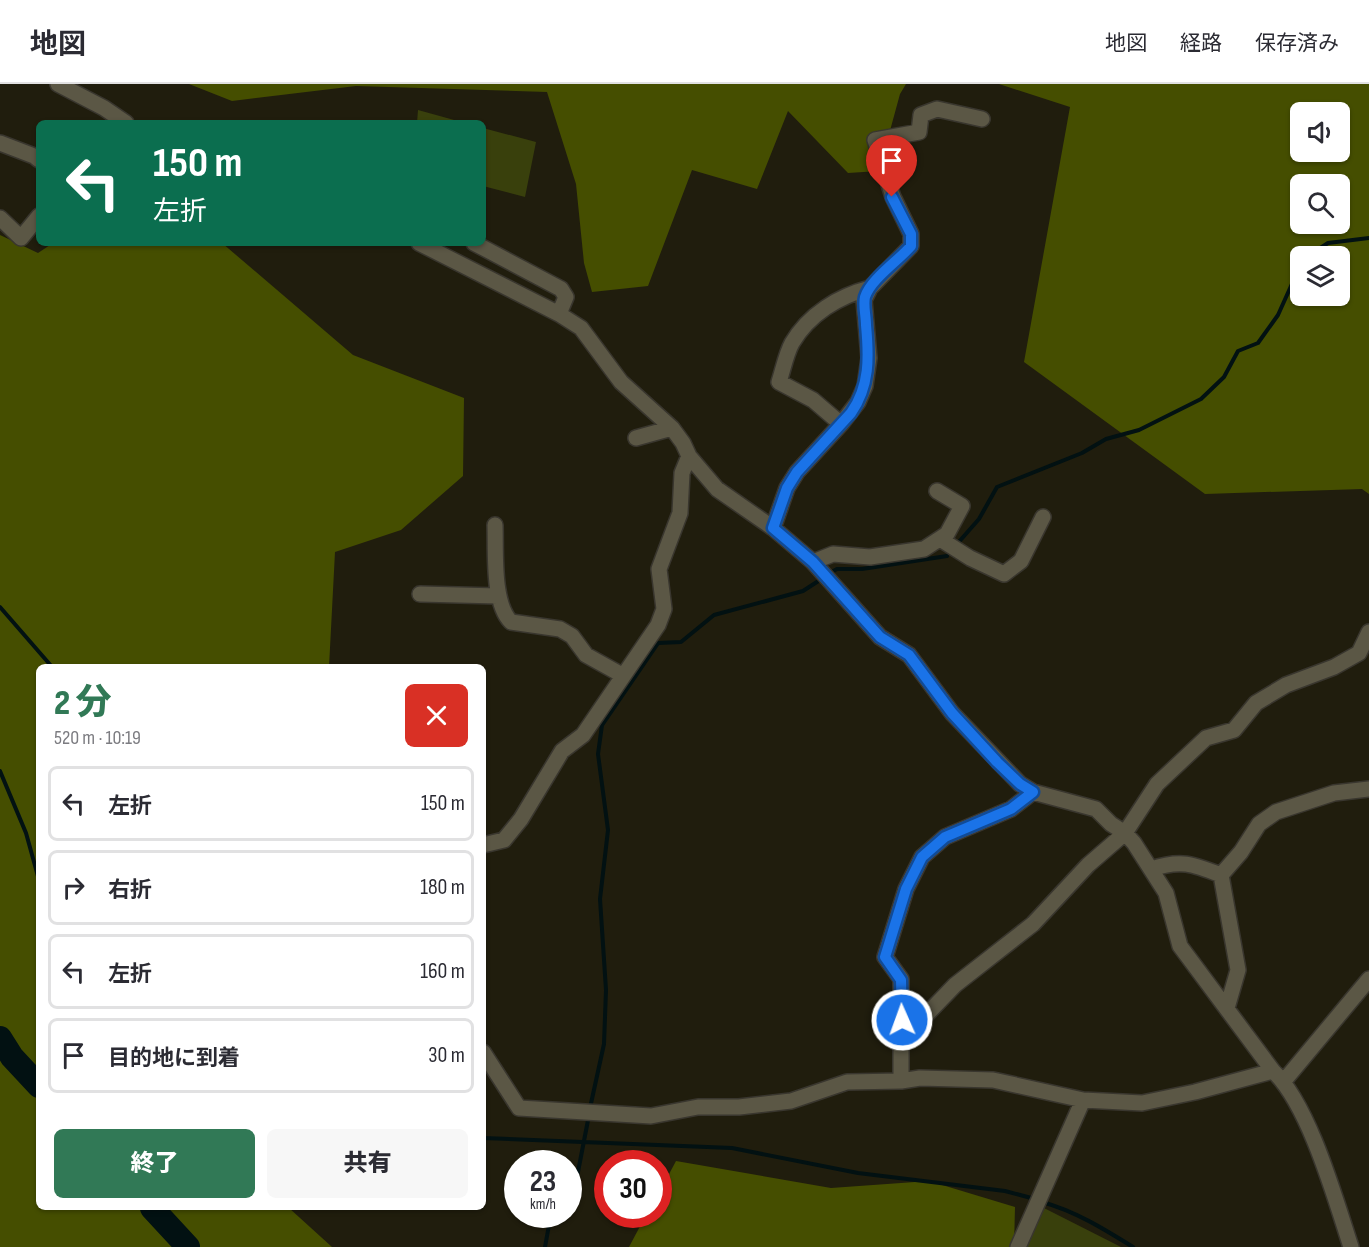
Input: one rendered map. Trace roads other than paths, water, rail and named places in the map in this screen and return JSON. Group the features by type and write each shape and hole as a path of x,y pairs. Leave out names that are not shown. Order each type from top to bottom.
{"street":[{"path":"63,85 104,108 119,120"},
{"path":"773,528 787,488 797,472 842,424 858,402 865,386 869,358 864,300 870,288 911,246 911,234 892,197 875,140 919,132 921,116 937,109 982,119"},
{"path":"0,143 36,158"},
{"path":"0,218 21,238 36,220"},
{"path":"425,246 559,314 580,328 621,382 672,428 689,456 717,489 773,528 813,562 880,637 909,655 952,713 1020,784 1033,792 1096,809 1111,824 1125,833 1166,893 1180,946 1278,1076 1300,1109 1319,1155 1351,1247"},
{"path":"480,246 561,289 566,297 559,314"},
{"path":"842,424 813,400 778,382 792,343 811,319 833,301 870,288"},
{"path":"636,438 672,428"},
{"path":"486,844 504,840 521,819 562,751 583,735 658,625 664,609 659,569 680,513 682,472 689,456"},
{"path":"813,562 833,554 870,557 924,549 947,534 962,506 937,491"},
{"path":"940,539 970,558 1004,574 1021,561 1043,517"},
{"path":"495,525 498,596 507,617 512,622 560,629 572,636 586,655 622,675"},
{"path":"420,594 498,596"},
{"path":"902,1040 955,985 1033,924 1088,864 1125,833 1157,784 1206,738 1234,730 1256,703 1286,686 1335,667 1359,653 1369,632"},
{"path":"1221,875 1241,852 1259,824 1276,812 1334,793 1369,789"},
{"path":"901,1081 901,980 885,957 906,889 922,857 945,837 1011,809 1033,792"},
{"path":"1151,868 1171,862 1190,864 1221,875"},
{"path":"1221,875 1238,970 1227,1008"},
{"path":"486,1058 519,1108 651,1116 698,1107 739,1107 791,1101 847,1082 901,1081 920,1078 993,1080 1083,1100 1142,1103 1278,1076 1369,979"},
{"path":"1018,1247 1083,1100"}],"waterway":[{"path":"1323,246 1328,243 1369,238"},
{"path":"957,544 979,519 997,487 1082,453 1106,439 1139,430 1201,399 1224,377 1238,351 1258,343 1278,315 1290,288"},
{"path":"830,573 837,569 862,569 947,556"},
{"path":"590,1108 604,1044 606,990 600,899 608,830 598,754 602,725 658,643 681,642 714,615 803,591 823,578"},
{"path":"0,607 50,664"},
{"path":"0,771 26,833 36,869"},
{"path":"0,1038 12,1057 36,1083"},
{"path":"582,1151 589,1115"},
{"path":"486,1138 732,1148 858,1173 1005,1191 1035,1199"},
{"path":"1042,1202 1078,1215 1133,1247"},
{"path":"154,1210 188,1247"},
{"path":"545,1247 548,1228"}]}
